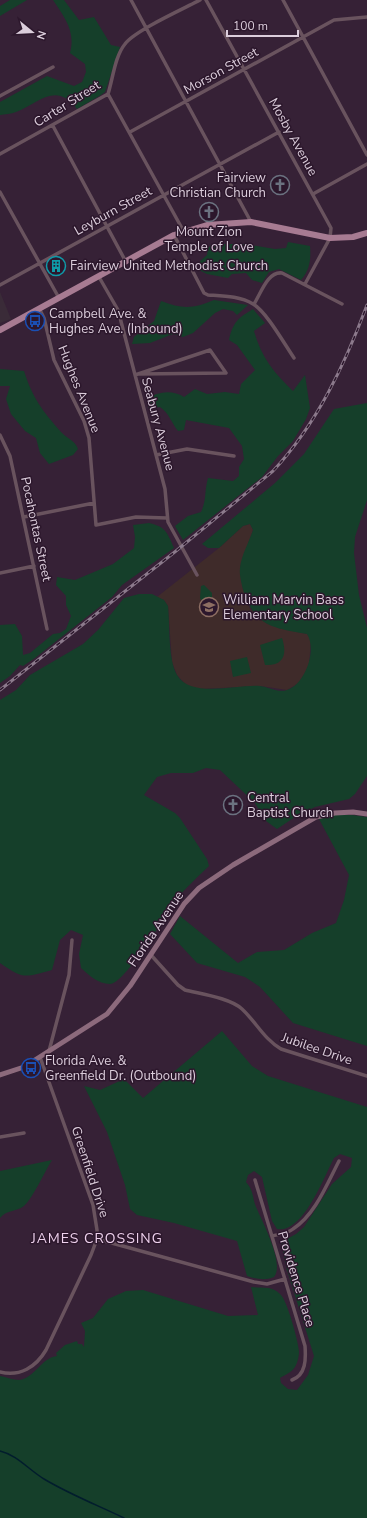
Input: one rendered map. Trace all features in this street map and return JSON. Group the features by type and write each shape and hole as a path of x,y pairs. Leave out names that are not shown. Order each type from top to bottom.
{"main road":[{"path":"0,330 40,310 174,235 207,225 251,222 330,238 353,237 367,233"},
{"name":"Florida Avenue","path":"0,1075 24,1067 107,1014 119,1002 184,904 199,888 233,865 316,817 335,813 353,812 367,814"}],"street":[{"path":"131,0 251,222"},
{"name":"Carter Street","path":"0,154 53,126 108,94 120,51 125,43 146,29 200,0"},
{"name":"Mosby Avenue","path":"206,0 331,228 330,238"},
{"path":"283,0 367,155"},
{"name":"Morson Street","path":"130,132 334,20 367,17"},
{"path":"0,96 53,67"},
{"path":"108,94 184,232"},
{"path":"53,126 126,262"},
{"name":"Leyburn Street","path":"0,285 163,194 279,132"},
{"path":"313,194 367,164"},
{"path":"0,192 60,299"},
{"path":"174,235 204,293 208,295 240,298 254,304 269,321 294,358"},
{"path":"305,284 330,238"},
{"path":"254,304 271,275 276,273 305,284 342,304"},
{"name":"Seabury Avenue","path":"99,277 118,310 165,489 167,518 172,531 197,575"},
{"name":"Hughes Avenue","path":"40,310 44,318 54,360 84,421 89,438 96,525 136,517 167,518"},
{"path":"210,350 226,373 179,374 135,375 210,350"},
{"name":"Pocahontas Street","path":"0,435 10,456 47,628"},
{"path":"156,455 187,449 234,456"},
{"path":"24,517 94,503"},
{"path":"0,573 34,566"},
{"path":"48,1052 69,975 72,940"},
{"name":"Jubilee Drive","path":"151,955 178,985 185,990 233,1003 241,1008 271,1043 281,1049 367,1076"},
{"name":"Greenfield Drive","path":"0,1372 16,1373 30,1368 38,1362 46,1350 91,1255 97,1239 98,1230 93,1205 40,1057"},
{"path":"0,1137 24,1133"},
{"path":"272,1236 292,1230 302,1222 322,1193 338,1161"},
{"name":"Providence Place","path":"255,1180 284,1279 302,1333 305,1350 305,1362 301,1373 297,1378 292,1380"},
{"path":"97,1239 254,1282 267,1284 284,1279"}],"shaded area":[{"path":"0,292 11,319 0,323"},
{"name":"William Marvin Bass Elementary School","path":"250,524 253,530 240,568 243,589 250,609 266,623 279,628 307,634 311,639 309,666 299,683 287,690 261,686 200,689 187,686 177,675 172,662 168,606 164,600 157,597 219,548 243,526"}],"green space":[{"path":"10,0 27,0 0,16 0,6"},
{"path":"53,0 64,0 79,20 94,17 111,45 120,47 105,92 77,109 62,96 55,95 40,100 16,112 0,115 0,102 47,76 74,86 82,82 86,72 85,64 70,53 70,31 65,18"},
{"path":"288,242 310,246 309,264 301,280 279,269 269,272 262,283 252,280 246,273 232,274 228,278 207,274 199,270 200,261 207,255 208,248 212,244 244,244 275,249 286,248"},
{"path":"214,300 248,305 237,315 233,311 223,309 215,313 193,333 183,337 173,334 150,343 132,344 134,337 154,321 161,301 181,307 188,307"},
{"path":"253,309 265,323 254,331 269,364 293,391 305,375 310,408 306,419 293,441 278,456 262,477 183,540 175,526 188,516 201,512 208,478 233,481 239,476 239,467 244,459 242,446 229,428 186,420 184,430 178,431 163,409 160,407 149,409 147,399 156,394 166,392 175,393 184,397 195,389 207,394 225,392 239,394 241,384 255,370 237,345 229,340 232,329 237,321"},
{"path":"0,369 24,371 31,389 43,410 61,432 77,446 78,449 73,455 49,464 40,453 36,438 25,431 11,414 6,399 10,386 0,386"},
{"path":"367,403 367,500 355,537 354,553 359,595 367,628 367,776 355,794 349,799 315,807 295,817 277,829 266,821 255,803 220,770 206,768 193,773 171,773 157,777 144,795 175,813 180,818 207,859 209,866 188,886 135,961 117,981 106,984 94,979 81,968 79,954 83,935 71,930 60,940 52,970 25,976 14,972 0,963 0,700 16,690 30,675 83,644 98,630 124,598 139,594 152,594 164,600 168,606 172,660 177,675 184,682 193,687 215,689 260,686 284,691 294,686 300,681 308,665 311,648 310,640 307,634 285,630 268,624 254,613 249,604 243,590 240,571 242,559 253,530 250,524 243,526 219,548 208,548 202,544 275,483 304,454 334,409"},
{"path":"149,523 163,528 170,538 174,548 122,585 112,597 35,658 23,666 20,665 10,676 0,683 0,625 15,624 22,636 23,655 30,653 53,634 60,633 66,629 71,616 66,605 66,596 56,585 57,577 75,580 113,564 134,548 135,537 133,525"},
{"path":"204,585 212,593 212,599 209,602 202,601 200,598 201,586"},
{"path":"282,638 284,644 283,658 272,665 265,665 260,645"},
{"path":"247,657 251,673 233,677 230,661"},
{"path":"334,815 367,817 367,1046 293,1023 260,987 245,977 197,963 170,934 180,916 238,963 257,952 284,950 312,933 336,923 344,900 349,875 319,819"},
{"path":"222,1031 252,1066 268,1076 367,1107 367,1518 0,1518 0,1376 17,1380 25,1378 30,1376 47,1360 57,1356 56,1353 65,1345 77,1341 78,1344 82,1344 84,1347 85,1331 81,1323 93,1318 108,1299 126,1291 143,1290 228,1316 258,1315 251,1287 267,1288 277,1291 283,1298 289,1312 295,1331 299,1352 298,1360 294,1369 280,1378 281,1383 288,1389 297,1390 308,1375 314,1356 287,1270 281,1242 296,1234 304,1227 332,1184 351,1167 352,1158 340,1154 334,1158 312,1202 304,1214 295,1223 287,1228 277,1229 272,1221 262,1177 254,1171 248,1175 246,1182 252,1191 256,1207 271,1242 277,1263 277,1271 274,1277 264,1279 254,1278 247,1276 237,1241 174,1223 137,1215 130,1209 125,1185 107,1132 84,1086 100,1090 124,1079 143,1098"},
{"path":"52,1160 28,1202 21,1208 2,1215 0,1218 0,1171"}],"waterway":[{"path":"0,1451 12,1456 38,1475 73,1495 124,1518"}],"railway":[{"path":"0,690 176,551 273,471 303,434 328,392 349,349 367,305"}],"place":[{"name":"Fairview Christian Church","path":"280,185"},
{"name":"Mount Zion Temple of Love","path":"209,212"},
{"name":"Fairview United Methodist Church","path":"56,266"},
{"name":"Campbell Ave. & Hughes Ave. (Inbound)","path":"35,321"},
{"name":"William Marvin Bass Elementary School","path":"209,607"},
{"name":"Central Baptist Church","path":"233,805"},
{"name":"Florida Ave. & Greenfield Dr. (Outbound)","path":"31,1068"}],"district":[{"name":"JAMES CROSSING","path":"97,1238"}]}
